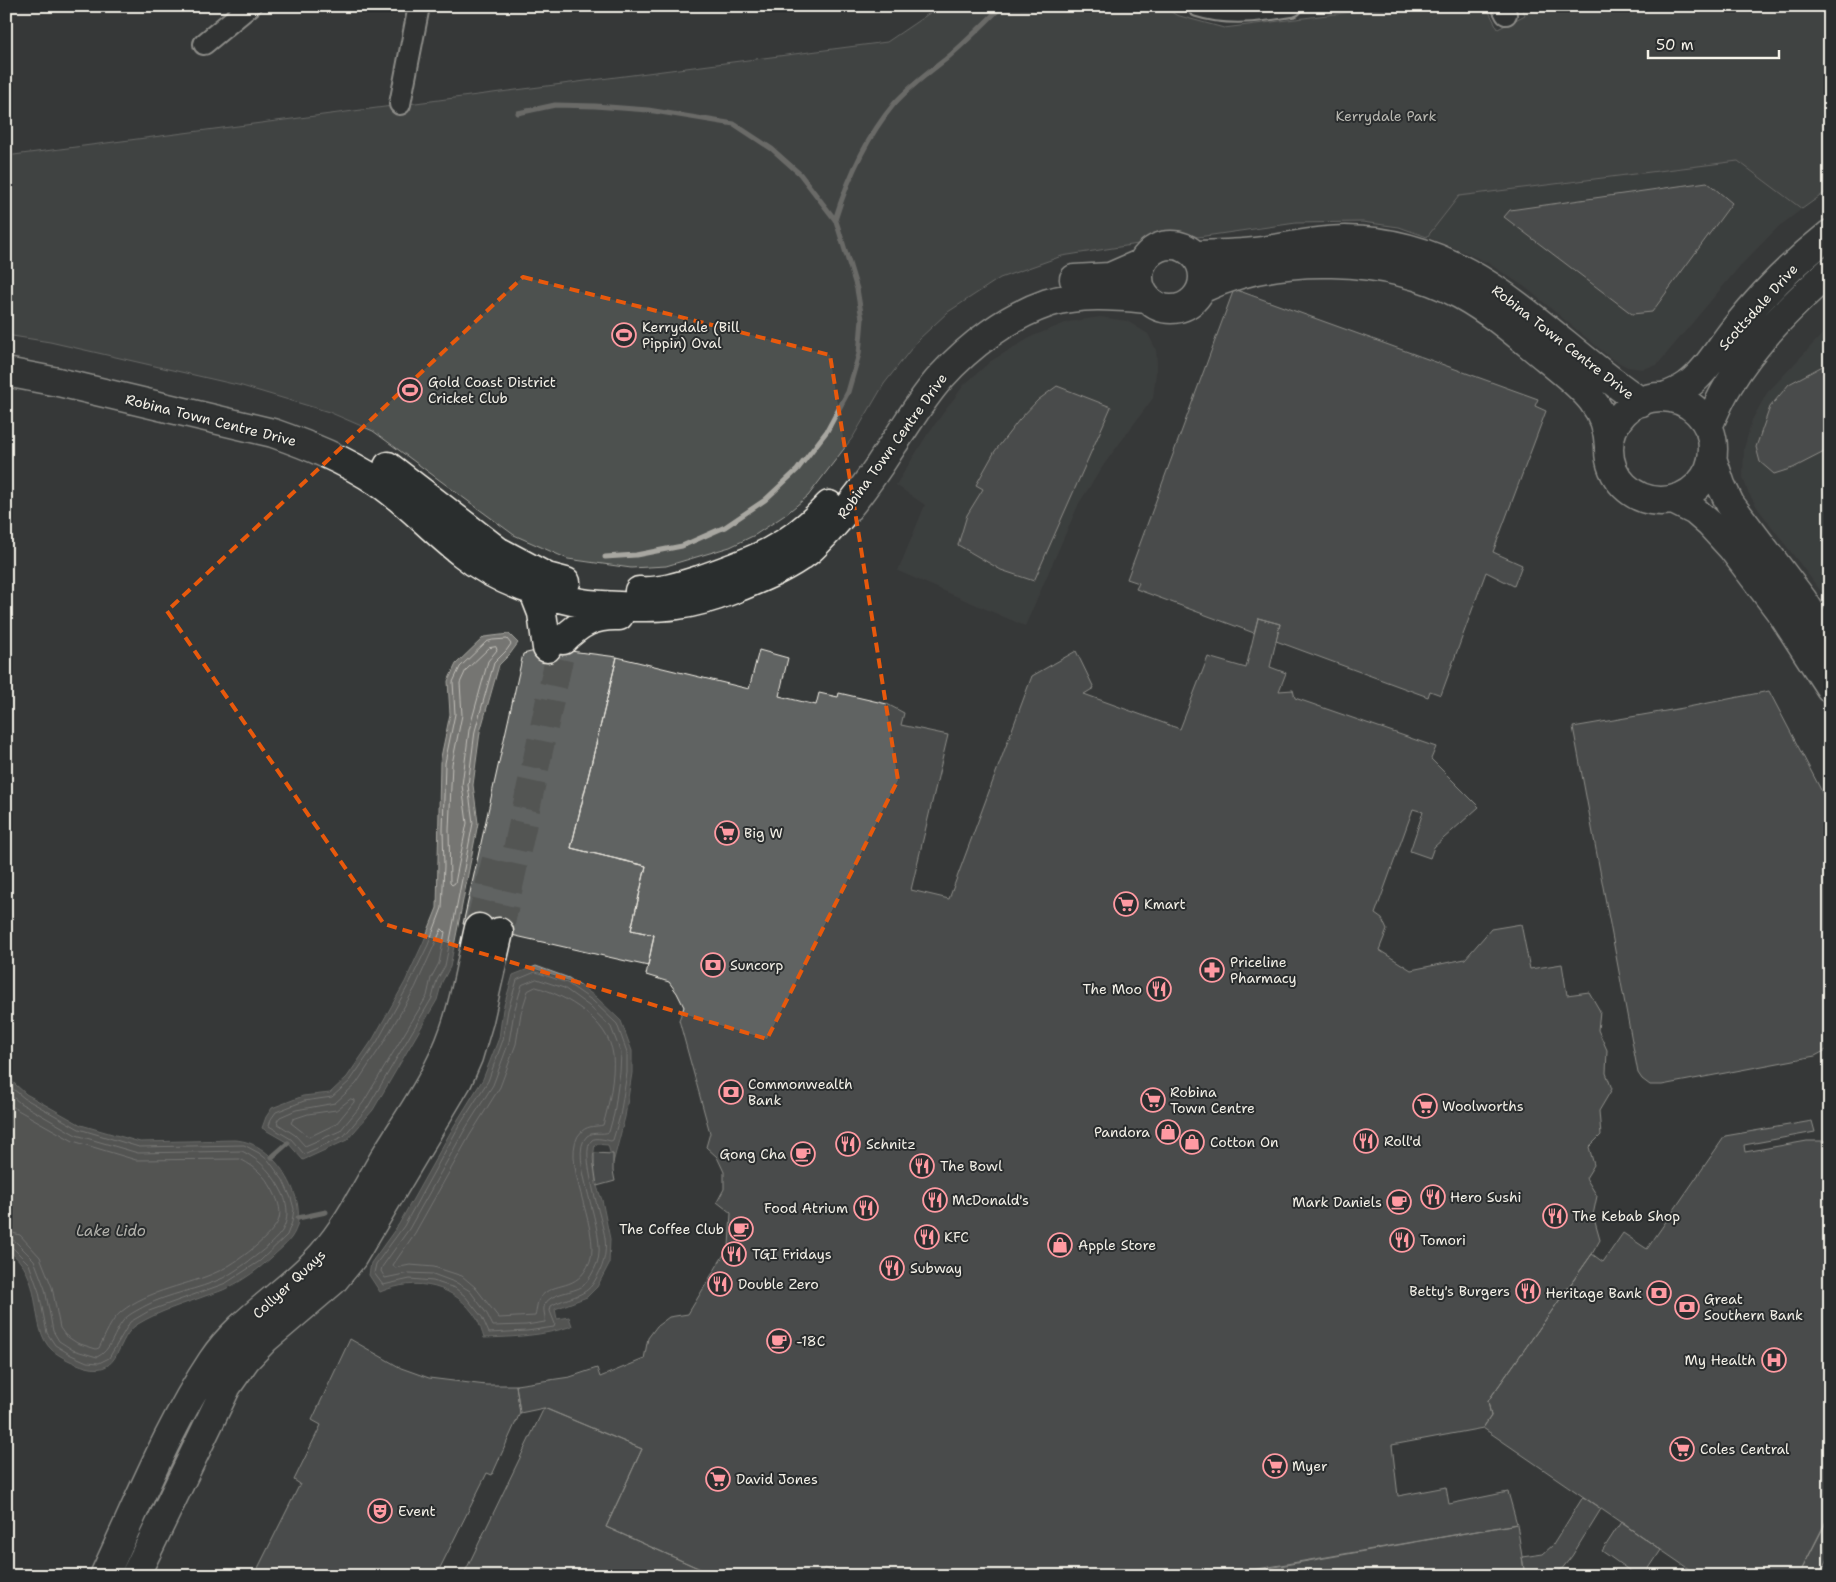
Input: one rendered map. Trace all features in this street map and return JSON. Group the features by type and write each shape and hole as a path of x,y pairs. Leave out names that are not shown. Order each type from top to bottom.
{"street":[{"path":"204,44 250,6"},
{"path":"400,104 419,6"},
{"path":"1198,6 1216,11 1241,12 1292,6"},
{"name":"Scottsdale Drive","path":"1652,400 1689,385 1706,368 1737,326 1770,289 1813,247 1830,234"},
{"name":"Robina Town Centre Drive","path":"1194,255 1226,254 1347,240 1393,246 1432,256 1493,287 1521,306 1620,387 1652,400"},
{"path":"1166,245 1176,245 1186,249 1194,255 1203,271 1201,288 1193,301 1178,309 1162,308 1147,299 1142,291 1139,282 1139,272 1142,263 1152,252 1166,245"},
{"name":"Robina Town Centre Drive","path":"6,372 58,382 273,433 324,452 354,467 392,492 448,542 480,566 498,576 533,590 569,595 644,592 682,586 743,564 774,550 815,520 844,488 918,378 944,350 966,331 1010,303 1043,288 1076,279 1110,277 1142,263"},
{"name":"Robina Town Centre Drive","path":"1201,288 1222,279 1246,273 1312,263 1365,265 1386,268 1434,283 1462,296 1510,328 1580,387 1594,401 1609,434 1609,447"},
{"name":"Scottsdale Drive","path":"1708,427 1728,385 1760,341 1779,320 1830,272"},
{"name":"Robina Town Centre Drive","path":"6,354 81,368 282,417 330,434 385,464 498,552 547,577 569,595 593,605 645,608 682,605 712,597 788,565 809,551 858,497 926,395 940,378 970,348 1006,324 1048,303 1099,296 1147,299"},
{"path":"1652,400 1678,400 1690,406 1700,415 1708,427 1712,442 1712,458 1707,473 1699,485 1687,495 1672,500 1650,500 1637,495 1626,488 1617,476 1611,462 1609,447 1612,433 1618,420 1628,409 1652,400"},
{"path":"1712,458 1730,504 1802,600 1830,642"},
{"path":"1672,500 1695,511 1732,548 1782,614 1830,688"},
{"path":"533,590 557,646"},
{"path":"557,646 569,595"},
{"path":"557,646 579,625 589,620 606,616 635,616 645,608"},
{"name":"Collyer Quays","path":"104,1576 187,1402 213,1359 234,1335 294,1283 324,1253 355,1206 431,1080 447,1051 489,930 479,1020 468,1057 448,1098 352,1258 333,1281 265,1339 246,1359 227,1386 135,1576"}],"highlighted area":[{"path":"523,277 830,355 898,780 767,1039 384,924 167,611"}],"shaded area":[{"path":"1738,161 1802,209 1778,227 1739,267 1657,365 1642,369 1628,367 1612,359 1525,287 1488,263 1427,237 1458,196"},
{"path":"1100,317 1127,321 1148,334 1156,350 1157,364 1153,398 1105,463 1079,503 1025,626 898,571 925,505 896,485 927,435 964,385 991,361 1033,336 1068,322"},
{"path":"1830,326 1830,603 1759,510 1748,492 1743,477 1744,449 1752,420 1767,393"}],"green space":[{"name":"Kerrydale Park","path":"940,6 1163,6 1176,15 1224,28 1399,6 1486,6 1498,29 1525,15 1521,6 1830,6 1830,189 1802,209 1738,161 1459,196 1427,237 1399,227 1362,222 1296,223 1198,237 1179,231 1151,235 1138,244 1062,256 1000,278 948,312 918,340 884,384 853,437 808,496 785,515 755,535 730,547 666,566 631,568 568,559 514,535 373,431 329,412 242,386 50,342 6,335 6,156 887,42"}],"water":[{"path":"509,634 518,643 499,665 480,732 473,785 478,823 450,967 442,982 437,1000 373,1110 347,1140 303,1160 288,1143 262,1128 266,1117 272,1108 303,1096 330,1093 347,1077 373,1039 405,982 437,908 440,762 450,714 448,681 456,664 484,637"},
{"path":"536,966 569,978 596,997 621,1021 632,1051 632,1073 625,1117 613,1163 608,1145 595,1144 593,1158 596,1184 602,1200 610,1239 609,1264 597,1287 587,1297 555,1309 557,1319 569,1317 572,1326 539,1334 484,1338 477,1319 468,1307 447,1291 421,1285 408,1285 380,1292 369,1275 371,1263 399,1224 454,1126 483,1079 499,1038 503,1009 513,975"},
{"name":"Lake Lido","path":"6,1076 26,1094 81,1125 140,1142 234,1140 257,1146 275,1161 293,1189 298,1206 298,1223 295,1231 289,1241 272,1257 240,1281 221,1291 163,1311 138,1324 131,1330 117,1354 106,1366 98,1369 86,1367 63,1358 52,1350 45,1340 40,1328 32,1287 27,1273 19,1260 6,1249"}],"building":[{"path":"1707,182 1732,203 1652,312 1632,314 1504,217 1510,210"},
{"path":"1234,289 1538,399 1535,406 1546,411 1493,552 1522,565 1514,586 1486,572 1441,695 1430,691 1428,697 1276,641 1280,624 1258,618 1254,633 1136,589 1139,583 1127,579"},
{"path":"1830,362 1830,449 1793,468 1774,474 1760,462 1756,447 1770,407 1789,384"},
{"path":"1057,386 1111,407 1034,581 1001,570 958,545 967,515 983,489 976,485 995,451 1019,420 1038,400"},
{"name":"Robina Town Centre","path":"1258,618 1280,624 1270,667 1286,673 1279,691 1293,690 1295,698 1436,747 1431,759 1479,807 1434,847 1430,858 1410,851 1423,812 1413,809 1375,914 1382,919 1387,930 1379,950 1411,970 1465,959 1491,929 1521,924 1530,969 1562,964 1567,995 1589,992 1600,1011 1598,1030 1607,1050 1606,1073 1612,1089 1599,1111 1601,1135 1589,1147 1594,1165 1586,1178 1597,1196 1593,1215 1600,1240 1488,1401 1491,1416 1483,1428 1392,1445 1398,1496 1446,1487 1449,1504 1508,1492 1517,1524 1223,1576 841,1576 825,1568 820,1576 716,1576 606,1527 642,1449 544,1408 520,1413 516,1385 570,1377 597,1368 600,1377 644,1359 648,1338 657,1326 669,1317 688,1314 729,1246 731,1213 717,1202 724,1189 724,1172 717,1157 706,1147 710,1133 679,1020 684,1007 669,982 646,975 654,935 631,930 646,866 571,848 617,657 749,689 759,650 788,658 779,696 816,705 819,693 838,697 839,693 887,704 904,713 901,725 948,735 911,890 949,899 1032,676 1076,651 1094,688 1084,694 1180,729 1208,657 1246,668"},
{"path":"547,648 617,657 571,848 646,866 631,930 654,935 648,966 463,924 523,654"},
{"path":"1769,691 1820,788 1830,811 1830,1048 1815,1056 1662,1085 1650,1085 1638,1073 1573,727"},
{"path":"1812,1121 1815,1132 1744,1145 1745,1152 1807,1141 1830,1141 1830,1513 1802,1569 1830,1515 1830,1555 1819,1576 1699,1576 1483,1428 1491,1416 1488,1401 1592,1254 1603,1262 1623,1233 1647,1249 1725,1136"},
{"path":"594,1153 613,1154 615,1181 597,1186"},
{"path":"350,1339 401,1368 429,1378 486,1385 516,1385 520,1413 492,1475 487,1473 436,1576 254,1576 300,1484 294,1480 321,1425 312,1420"},
{"path":"544,1408 642,1449 606,1527 716,1576 463,1576"},
{"path":"1583,1497 1601,1509 1572,1556 1561,1570 1548,1576 1525,1576 1522,1557 1543,1554 1553,1545"},
{"path":"1621,1522 1661,1550 1644,1576 1637,1576 1602,1551"},
{"path":"1517,1524 1525,1576 1223,1575"}],"waterway":[{"path":"835,220 858,159 874,131 894,104 912,86 946,59 1002,6"},
{"path":"518,113 555,105 595,106 648,110 734,124 772,149 800,174 836,221 857,289 862,319 859,354 848,392 827,431 797,470 765,500 725,527 682,546 636,555 605,557"},
{"path":"272,1157 288,1143"},
{"path":"298,1218 326,1212"}],"tunnel":[{"path":"499,932 561,650"},
{"path":"479,928 496,859"}],"place":[{"name":"Kerrydale (Bill Pippin) Oval","path":"624,335"},
{"name":"Gold Coast District Cricket Club","path":"410,390"},
{"name":"Big W","path":"727,833"},
{"name":"Kmart","path":"1126,904"},
{"name":"Suncorp","path":"713,965"},
{"name":"Priceline Pharmacy","path":"1212,970"},
{"name":"The Moo","path":"1159,989"},
{"name":"Commonwealth Bank","path":"731,1092"},
{"name":"Robina Town Centre","path":"1153,1100"},
{"name":"Woolworths","path":"1425,1106"},
{"name":"Pandora","path":"1168,1132"},
{"name":"Roll'd","path":"1366,1141"},
{"name":"Cotton On","path":"1192,1142"},
{"name":"Schnitz","path":"848,1144"},
{"name":"Gong Cha","path":"803,1154"},
{"name":"The Bowl","path":"922,1166"},
{"name":"Hero Sushi","path":"1433,1197"},
{"name":"McDonald's","path":"935,1200"},
{"name":"Mark Daniels","path":"1399,1202"},
{"name":"Food Atrium","path":"866,1208"},
{"name":"The Kebab Shop","path":"1555,1216"},
{"name":"The Coffee Club","path":"741,1229"},
{"name":"KFC","path":"927,1237"},
{"name":"Tomori","path":"1402,1240"},
{"name":"Apple Store","path":"1060,1245"},
{"name":"TGI Fridays","path":"734,1254"},
{"name":"Subway","path":"892,1268"},
{"name":"Double Zero","path":"720,1284"},
{"name":"Betty's Burgers","path":"1528,1291"},
{"name":"Heritage Bank","path":"1659,1293"},
{"name":"Great Southern Bank","path":"1687,1307"},
{"name":"-18C","path":"779,1341"},
{"name":"My Health","path":"1774,1360"},
{"name":"Coles Central","path":"1682,1449"},
{"name":"Myer","path":"1275,1466"},
{"name":"David Jones","path":"718,1479"},
{"name":"Event","path":"380,1511"}]}
